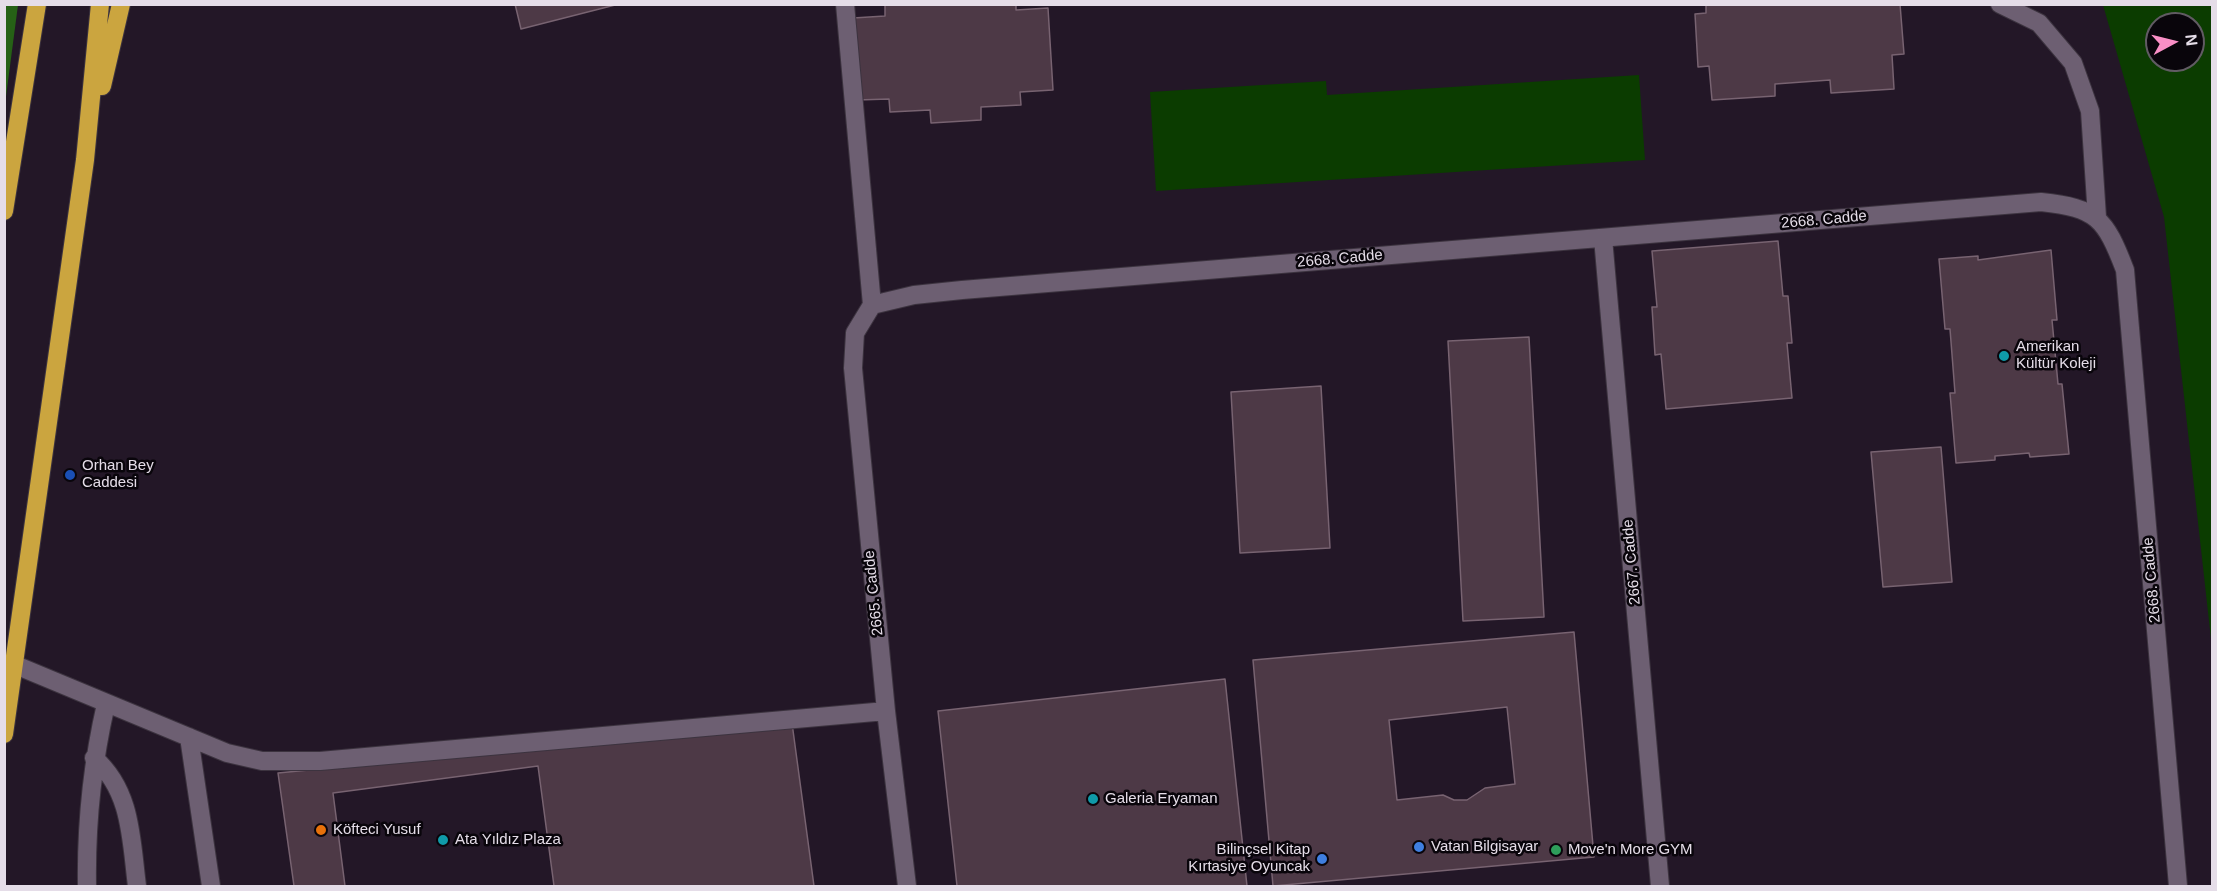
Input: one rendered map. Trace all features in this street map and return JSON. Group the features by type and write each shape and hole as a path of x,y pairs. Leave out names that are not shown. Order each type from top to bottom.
{"highway":[{"path":"4,211 37,4"},
{"path":"4,734 85,160 100,4"},
{"path":"85,160 121,4"}],"street":[{"path":"845,4 873,305"},
{"path":"2000,4 2039,23 2073,63 2090,111 2097,217"},
{"name":"2668. Cadde","path":"873,305 914,295 962,290 2041,202 2073,206 2097,217 2111,235 2125,270 2178,886"},
{"name":"2667. Cadde","path":"1603,238 1660,886"},
{"name":"2665. Cadde","path":"873,305 855,333 852,368 886,711 907,886"},
{"path":"13,664 227,753 262,761 320,761 886,711"},
{"path":"87,886 86,839 94,758 106,704"},
{"path":"189,737 211,886"},
{"path":"94,758 113,777 125,804 137,886"}],"green space":[{"path":"4,5 18,5 5,104"},
{"path":"2103,5 2212,5 2212,648 2164,217"},
{"path":"1639,75 1645,160 1156,191 1150,92 1326,81 1327,95"}],"building":[{"path":"515,4 619,4 521,29"},
{"path":"885,4 1016,4 1016,10 1048,8 1053,90 1020,92 1021,105 981,107 981,120 931,123 930,110 890,112 889,99 857,100 853,18 885,16"},
{"path":"1706,4 1900,4 1904,54 1892,55 1894,89 1831,93 1830,80 1775,84 1775,96 1712,100 1709,66 1698,67 1695,14 1706,13"},
{"path":"1778,241 1783,296 1788,296 1792,343 1787,343 1792,398 1666,409 1661,354 1655,355 1652,307 1657,307 1652,251"},
{"name":"Amerikan Kültür Koleji","path":"2051,250 2057,320 2052,320 2058,384 2062,384 2069,454 2030,457 2029,453 1995,456 1995,460 1956,463 1950,393 1955,393 1950,329 1945,329 1939,259 1978,256 1978,260"},
{"path":"1529,337 1544,617 1463,621 1448,341"},
{"path":"1321,386 1330,548 1240,553 1231,392"},
{"path":"1941,447 1952,582 1883,587 1871,452"},
{"path":"1574,632 1594,857 1273,886 1253,660"},
{"name":"Galeria Eryaman","path":"1225,679 1247,886 957,886 938,711"},
{"path":"1507,707 1515,784 1485,788 1467,800 1454,800 1443,795 1397,800 1389,720"},
{"path":"792,723 814,886 294,886 278,773"},
{"name":"Ata Yıldız Plaza","path":"538,766 554,886 345,886 333,793"}],"place":[{"name":"Amerikan Kültür Koleji","path":"2004,356"},
{"name":"Orhan Bey Caddesi","path":"70,475"},
{"name":"Galeria Eryaman","path":"1093,799"},
{"name":"Köfteci Yusuf","path":"321,830"},
{"name":"Ata Yıldız Plaza","path":"443,840"},
{"name":"Vatan Bilgisayar","path":"1419,847"},
{"name":"Move'n More GYM","path":"1556,850"},
{"name":"Bilinçsel Kitap Kırtasiye Oyuncak","path":"1322,859"}]}
